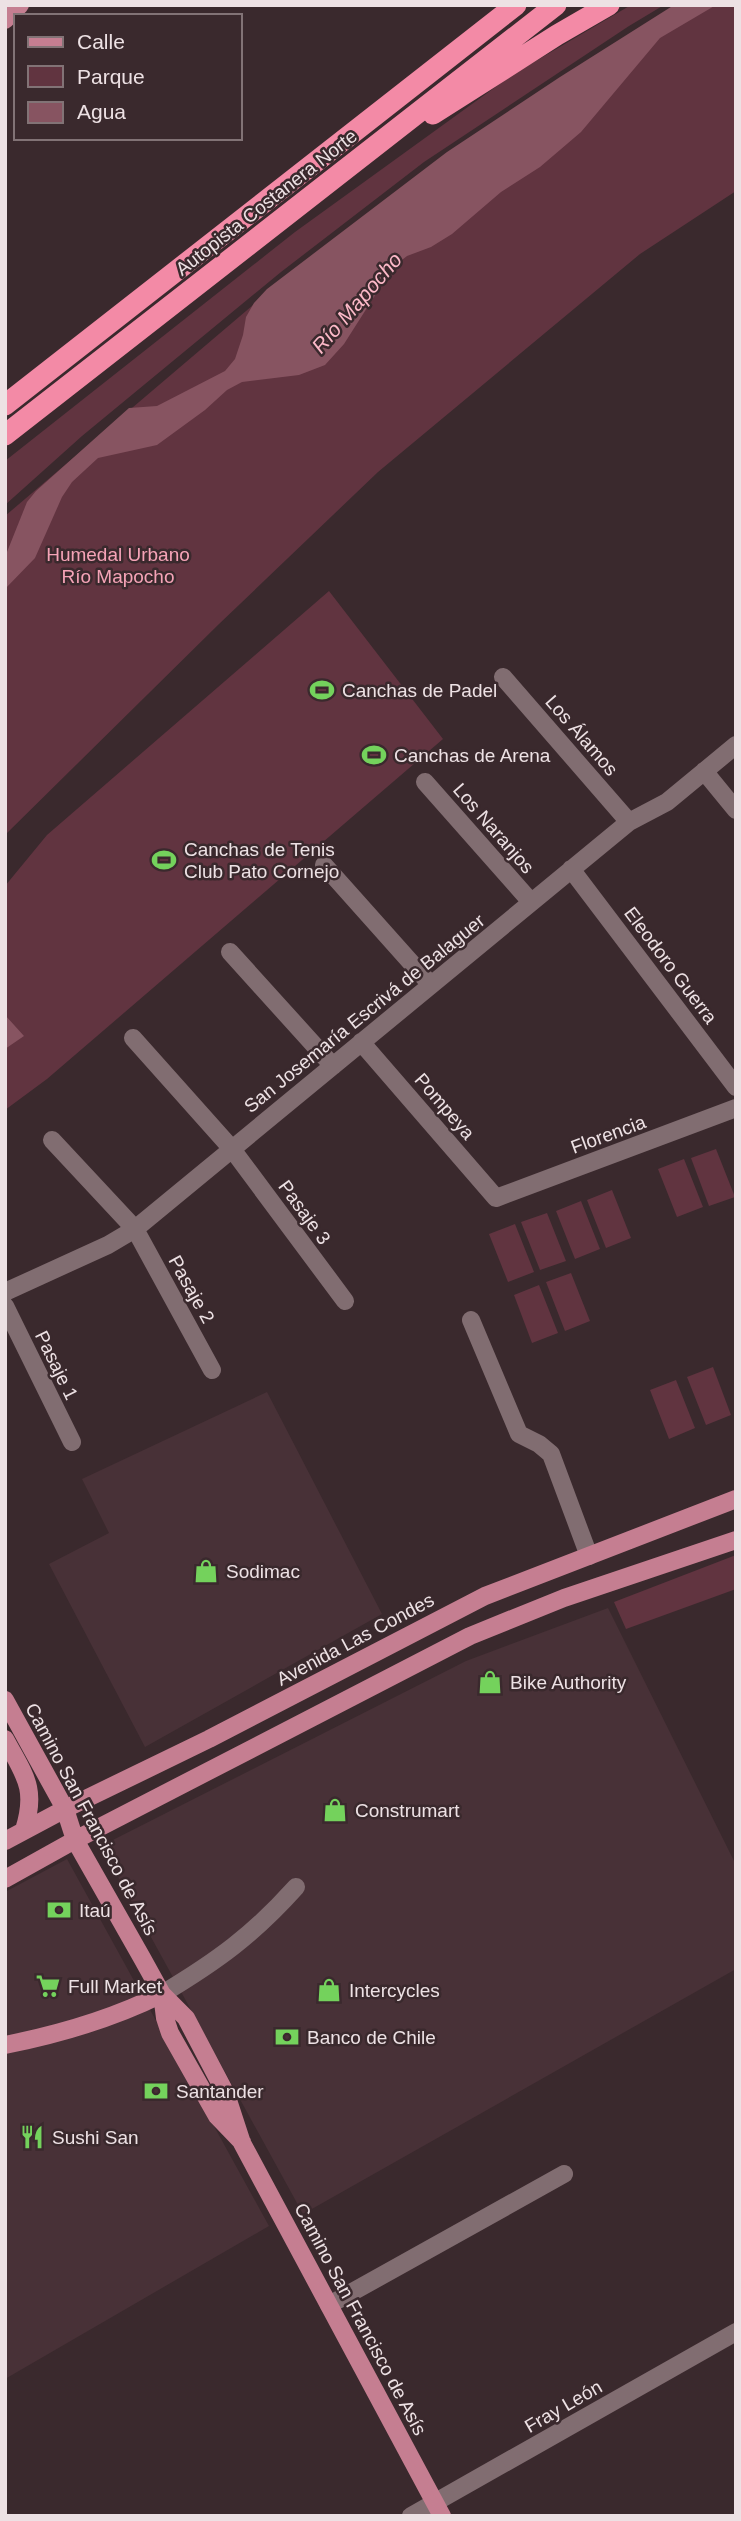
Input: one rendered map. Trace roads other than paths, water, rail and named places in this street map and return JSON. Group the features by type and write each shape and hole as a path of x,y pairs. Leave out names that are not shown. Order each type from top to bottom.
{"highway":[{"name":"Autopista Costanera Norte","path":"5,405 513,5"},
{"name":"Autopista Costanera Norte","path":"5,435 556,5"},
{"path":"373,147 457,101 557,35 609,5"}],"main road":[{"name":"Avenida Las Condes","path":"5,1840 209,1739 485,1596 736,1499"},
{"path":"5,1878 470,1636 545,1605 736,1540"},
{"name":"Camino San Francisco de Asís","path":"5,1700 65,1809 75,1840 162,1994 170,2033 217,2116 242,2143 439,2510"},
{"name":"Camino San Francisco de Asís","path":"5,1740 31,1793 24,1830"},
{"path":"5,2045 78,2028 137,2007 162,1994"}],"street":[{"name":"Los Álamos","path":"503,677 629,821"},
{"name":"San Josemaría Escrivá de Balaguer","path":"5,1292 135,1230 629,821 667,802 736,745"},
{"path":"704,771 736,810"},
{"name":"Los Naranjos","path":"425,782 531,902"},
{"path":"324,865 431,985"},
{"name":"Eleodoro Guerra","path":"571,869 736,1087"},
{"path":"230,952 332,1066"},
{"name":"Pasaje 3","path":"133,1038 232,1149 345,1301"},
{"name":"Pompeya","path":"361,1042 496,1198"},
{"name":"Florencia","path":"496,1198 736,1108"},
{"name":"Pasaje 2","path":"52,1140 135,1230 212,1370"},
{"name":"Pasaje 1","path":"5,1306 72,1442"},
{"path":"471,1320 519,1434 539,1444 551,1454 589,1556"},
{"path":"162,1994 234,1948 296,1887"},
{"path":"329,2305 564,2174"},
{"name":"Fray León","path":"411,2516 439,2510 736,2332"}],"water":[{"name":"Río Mapocho","path":"674,5 716,5 660,38 581,132 540,167 501,192 452,234 431,247 407,256 393,267 344,344 325,365 299,375 242,382 227,390 205,410 157,445 98,458 72,482 62,497 35,558 5,589 5,557 27,502 129,408 157,406 225,371 235,359 246,317 267,289 447,152"},
{"path":"5,1015 24,1036 5,1049"}],"place":[{"name":"Canchas de Padel","path":"322,690"},
{"name":"Canchas de Arena","path":"374,755"},
{"name":"Canchas de Tenis Club Pato Cornejo","path":"164,860"},
{"name":"Sodimac","path":"206,1571"},
{"name":"Bike Authority","path":"490,1682"},
{"name":"Construmart","path":"335,1810"},
{"name":"Itaú","path":"59,1910"},
{"name":"Full Market","path":"48,1986"},
{"name":"Intercycles","path":"329,1990"},
{"name":"Banco de Chile","path":"287,2037"},
{"name":"Santander","path":"156,2091"},
{"name":"Sushi San","path":"32,2137"}],"park label":[{"name":"Humedal Urbano Río Mapocho","path":"118,565"}]}
